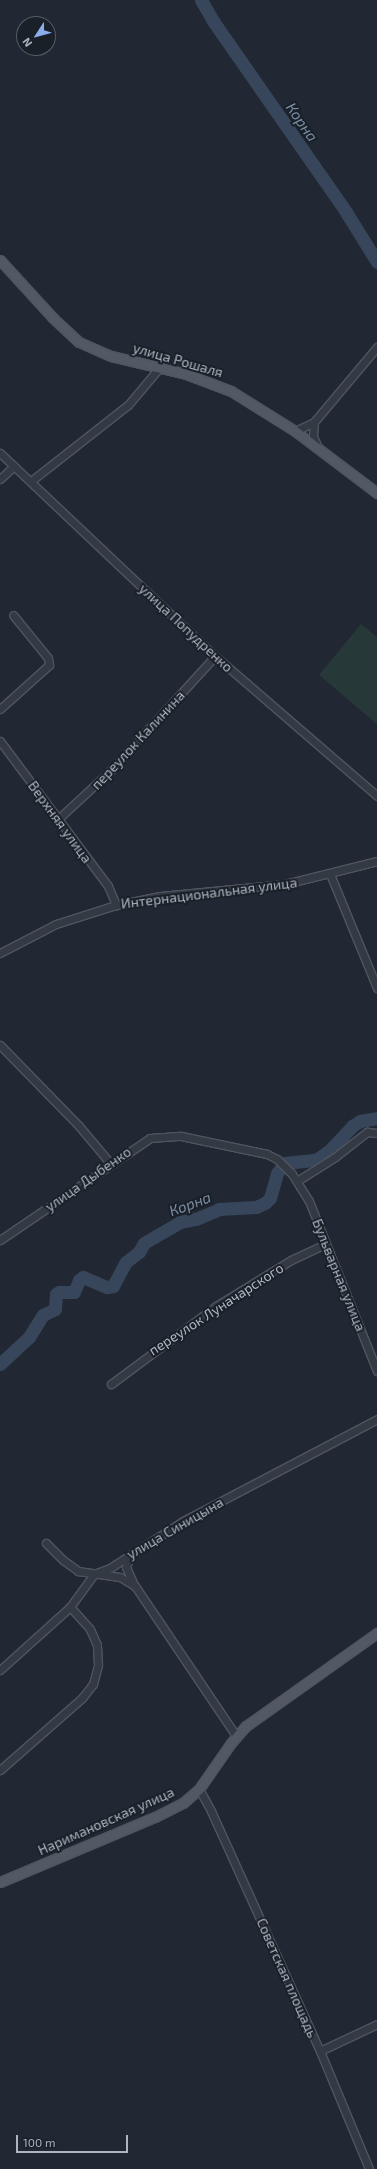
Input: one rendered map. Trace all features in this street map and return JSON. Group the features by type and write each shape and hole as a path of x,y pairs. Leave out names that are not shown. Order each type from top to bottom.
{"main road":[{"name":"улица Рошаля","path":"0,260 53,318 79,342 111,356 160,367 223,387 295,431 377,493"},
{"name":"Наримановская улица","path":"0,1882 155,1817 183,1803 199,1789 236,1736 251,1722 377,1633"}],"street":[{"path":"295,431 314,422 377,347"},
{"path":"31,482 128,405 160,367"},
{"path":"314,422 313,436 320,450"},
{"name":"улица Попудренко","path":"0,453 215,656 377,796"},
{"path":"0,479 14,466"},
{"path":"0,709 49,665 48,658 13,615"},
{"name":"переулок Калинина","path":"57,820 111,770 215,656"},
{"name":"Верхняя улица","path":"0,741 57,820 108,886 116,904"},
{"name":"Интернациональная улица","path":"0,953 56,924 116,904 160,896 285,884 330,874 377,861"},
{"path":"330,874 377,988"},
{"path":"0,1045 79,1126 110,1163"},
{"path":"297,1181 335,1157 367,1132 377,1133"},
{"name":"улица Дыбенко","path":"0,1240 110,1163 150,1138 181,1136"},
{"name":"Бульварная улица","path":"181,1136 266,1154 277,1159 287,1169 297,1181 309,1201 377,1371"},
{"name":"переулок Луначарского","path":"110,1384 216,1306 291,1260 326,1244"},
{"name":"улица Синицына","path":"94,1574 110,1568 132,1552 183,1521 377,1419"},
{"path":"46,1543 73,1568 94,1574 120,1577 135,1586"},
{"path":"132,1552 126,1567 135,1586 236,1736"},
{"path":"0,1670 70,1607 94,1574"},
{"path":"0,1770 82,1698 93,1684 98,1665 98,1645 90,1629 70,1607"},
{"name":"Советская площадь","path":"199,1789 214,1817 320,2051 369,2169"},
{"path":"320,2051 377,2024"}],"shaded area":[{"path":"361,624 377,637 377,724 319,675"}],"waterway":[{"name":"Корна","path":"201,0 213,21 346,212 377,262"},
{"name":"Корна","path":"0,1364 29,1337 43,1315 55,1309 56,1294 59,1292 74,1292 79,1280 83,1277 107,1287 113,1286 126,1262 139,1252 144,1243 180,1222 196,1219 219,1209 256,1207 265,1203 270,1198 277,1173 285,1163 316,1160 330,1150 352,1126 360,1121 377,1118"}]}
